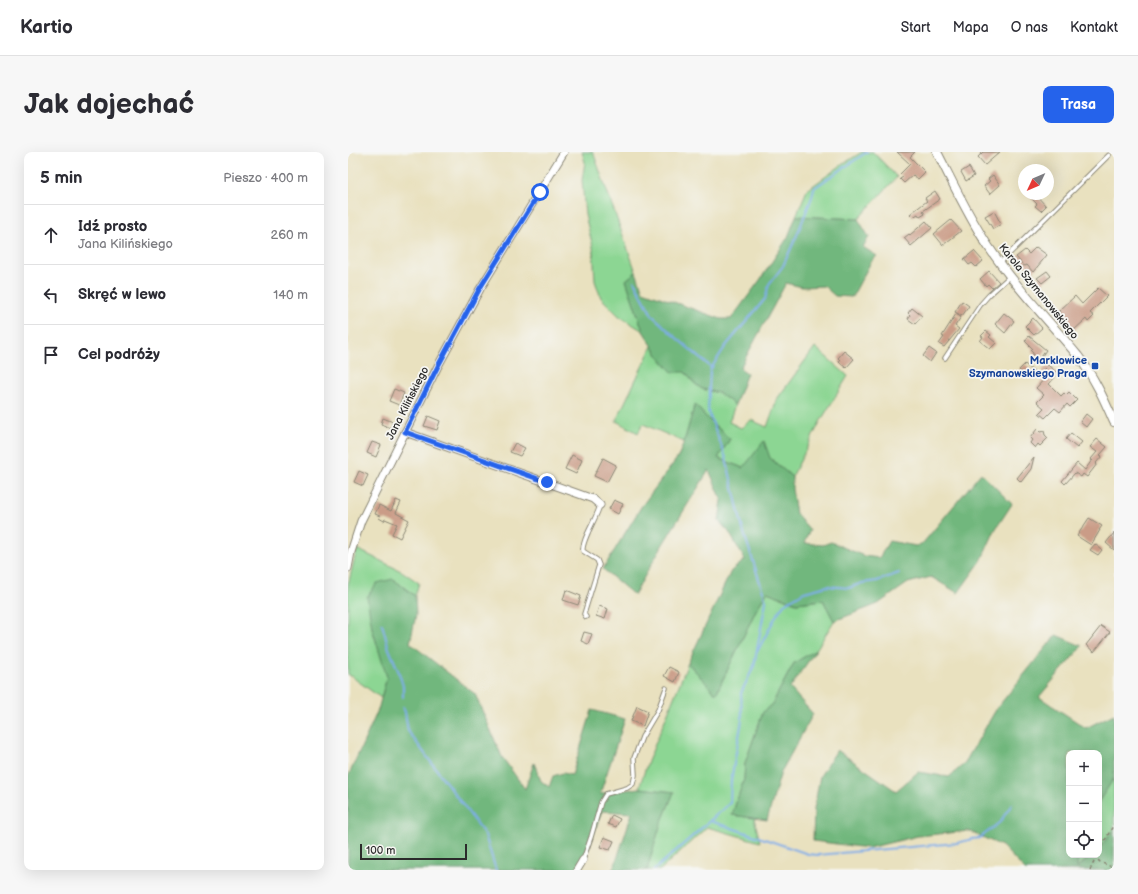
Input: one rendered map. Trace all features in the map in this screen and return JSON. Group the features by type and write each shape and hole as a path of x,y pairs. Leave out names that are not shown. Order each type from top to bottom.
{"street":[{"name":"Jana Kilińskiego","path":"348,568 351,552 361,520 438,366 480,288 564,152"},
{"name":"Karola Szymanowskiego","path":"936,152 987,245 1010,276 1086,366 1101,392 1114,422"},
{"path":"405,432 593,499 600,505"},
{"path":"577,870 583,860"}],"lane":[{"path":"1000,263 1109,155"},
{"path":"945,358 981,304 1010,276"},
{"path":"586,617 584,614 599,565 597,560 583,551 582,546 600,505"},
{"path":"583,860 601,802 606,794 627,788 633,784 635,775 634,758 642,737 658,710 666,688"}],"path":[{"path":"1102,846 1114,824"},
{"path":"1090,870 1095,858"},
{"path":"1097,858 1100,862 1114,868"}],"green space":[{"path":"582,152 593,152 636,272 626,280 643,331 619,316 601,298 595,281 593,247 585,215 582,180 585,162"},
{"path":"862,152 873,152 897,177 858,219 796,216 807,190"},
{"path":"796,216 858,219 869,237 863,247 877,256 871,262 852,297 835,296 824,286 802,287 786,283 740,368 747,373 735,405 719,393 702,389 694,383 685,372 672,372 660,358 643,331 626,280 636,272 643,291 721,319 731,319 760,280 788,237"},
{"path":"652,346 660,358 685,372 694,383 702,389 719,393 735,405 729,422 741,428 751,420 767,427 777,399 815,347 848,376 820,422 792,477 770,458 743,468 718,458 730,439 706,417 695,404 684,442 643,424 638,433 616,421"},
{"path":"695,404 706,417 730,439 718,458 743,468 764,441 770,458 792,477 792,489 796,514 810,530 804,543 823,545 831,542 864,556 879,558 889,541 916,546 923,543 981,473 1012,504 995,530 981,561 958,593 931,577 908,583 878,604 834,621 823,600 797,603 767,592 756,610 716,694 688,663 731,571 745,560 729,532 719,521 722,500 709,470 663,544 634,595 603,569 641,507 678,457"},
{"path":"357,549 403,572 419,583 415,596 393,579 372,628 387,677 381,698 348,674 348,585"},
{"path":"393,579 415,596 416,615 410,643 475,694 502,757 525,789 534,763 541,781 549,787 553,776 563,773 572,775 592,710 625,719 600,794 639,788 674,792 660,826 647,870 612,870 632,813 602,811 588,849 576,870 348,870 348,777 378,710 387,677 372,628 367,597 377,583"},
{"path":"767,592 796,603 823,600 834,621 816,650 794,663 772,704 763,712 745,763 744,779 732,815 754,818 760,842 707,827 660,870 647,870 660,826 674,792 639,788 647,764 688,663 716,694 756,610"},
{"path":"1056,635 1082,646 1039,697 1086,728 1114,714 1114,778 1102,796 1102,750 1066,750 1066,858 1078,858 1077,868 1089,858 1102,858 1102,844 1114,830 1114,870 1025,870 1002,846 969,831 918,836 868,848 813,841 814,809 820,776 837,750 896,791 918,772 949,777 964,764 997,708"},
{"path":"816,650 790,688 813,714 781,772 767,820 732,815 744,779 745,763 763,712 772,704 794,663"},
{"path":"1114,778 1114,830 1102,844 1102,822 1102,796"},
{"path":"1078,858 1089,858 1076,868"}],"building":[{"path":"897,152 915,152 910,157 925,172 918,179 913,175 904,183 900,179 903,177 900,174 910,164"},
{"path":"983,152 1000,152 985,165 978,157"},
{"path":"969,167 974,176 966,181 961,172"},
{"path":"993,175 1000,185 990,194 984,186 990,181 988,179"},
{"path":"935,191 940,199 923,211 925,214 920,217 918,214 913,217 910,214 927,201 925,198"},
{"path":"1033,200 1040,200 1046,206 1041,211 1035,206 1037,204"},
{"path":"994,211 1001,224 993,229 985,216"},
{"path":"951,220 961,231 943,245 934,234"},
{"path":"926,221 932,228 911,246 904,238 909,234 910,235"},
{"path":"1036,247 1047,255 1033,272 1027,265 1023,265 1016,257 1025,250 1029,254"},
{"path":"974,251 983,261 976,267 972,263 969,265 964,259"},
{"path":"989,271 999,282 992,288 988,284 986,286 980,279"},
{"path":"1047,271 1051,276 1042,283 1037,278"},
{"path":"1098,288 1107,296 1090,313 1094,316 1088,322 1086,319 1072,332 1058,317 1062,314 1059,311 1075,296 1082,304"},
{"path":"962,301 969,306 962,316 955,312"},
{"path":"912,308 922,316 915,324 908,319 910,315 908,313"},
{"path":"1004,313 1014,321 1005,333 995,324"},
{"path":"956,314 961,317 955,326 959,329 944,347 939,344 944,337 942,336"},
{"path":"1033,318 1042,328 1034,335 1025,326"},
{"path":"986,331 991,335 989,337 996,343 990,349 980,341 983,337 981,336"},
{"path":"1029,336 1046,350 1039,360 1031,351 1033,349 1025,341"},
{"path":"929,348 936,353 930,362 923,356"},
{"path":"844,351 854,359 846,368 839,362 840,360 838,358"},
{"path":"1025,364 1034,372 1028,378 1019,370"},
{"path":"1048,365 1058,374 1049,384 1061,396 1064,393 1066,395 1069,392 1077,400 1070,407 1067,404 1060,412 1055,408 1045,418 1039,413 1044,408 1037,402 1044,395 1036,388 1047,376 1042,371"},
{"path":"394,389 404,393 399,405 389,401"},
{"path":"1086,414 1092,419 1086,427 1080,422"},
{"path":"428,416 440,421 437,430 424,426"},
{"path":"383,418 393,422 390,428 381,424"},
{"path":"1037,429 1040,432 1044,431 1048,438 1040,446 1038,444 1035,448 1030,443 1032,440 1030,438"},
{"path":"1071,433 1082,442 1077,448 1066,439"},
{"path":"1097,439 1107,447 1100,455 1102,456 1087,477 1083,474 1081,477 1075,473 1065,484 1062,481 1077,463 1085,470 1092,460 1091,459 1097,452 1090,447"},
{"path":"372,442 381,445 376,457 367,453"},
{"path":"515,443 525,448 520,456 510,452"},
{"path":"572,455 582,460 576,474 565,469"},
{"path":"1034,457 1031,469 1021,482 1017,478"},
{"path":"603,458 616,465 607,482 594,476"},
{"path":"359,471 368,475 363,486 354,482"},
{"path":"396,500 401,502 396,513 409,520 400,538 392,534 397,524 385,519 384,521 379,518 380,516 375,514 379,505 391,511"},
{"path":"614,500 623,504 618,514 609,509"},
{"path":"1089,518 1102,526 1091,545 1077,536"},
{"path":"1114,533 1114,550 1106,543"},
{"path":"1095,544 1102,550 1098,555 1090,550"},
{"path":"566,590 581,596 578,605 563,600"},
{"path":"599,606 608,609 605,619 596,616"},
{"path":"1101,626 1110,632 1094,652 1086,645"},
{"path":"584,632 592,634 588,644 581,641"},
{"path":"669,667 679,672 675,682 664,676"},
{"path":"637,706 648,711 643,726 631,721"},
{"path":"612,815 620,819 616,827 608,824"},
{"path":"604,837 614,841 610,850 600,847"}],"waterway":[{"path":"654,870 730,803 731,780 742,720 741,693 754,666 766,601 743,530 726,458 708,411 710,370 725,347 765,299 769,284 783,266 797,235 814,188 867,152"},
{"path":"634,281 652,315 712,368"},
{"path":"757,652 784,604 804,592 827,586 849,588 862,583 877,581 899,573"},
{"path":"382,624 389,649 403,686 403,697"},
{"path":"403,708 408,731 485,835 496,870"},
{"path":"710,821 808,854 817,855 957,843 980,838 1000,822 1012,804"}],"place":[{"name":"Marklowice Szymanowskiego Praga","path":"1095,366"}],"route":[{"path":"540,192 480,288 438,366 405,432 547,482"}]}
